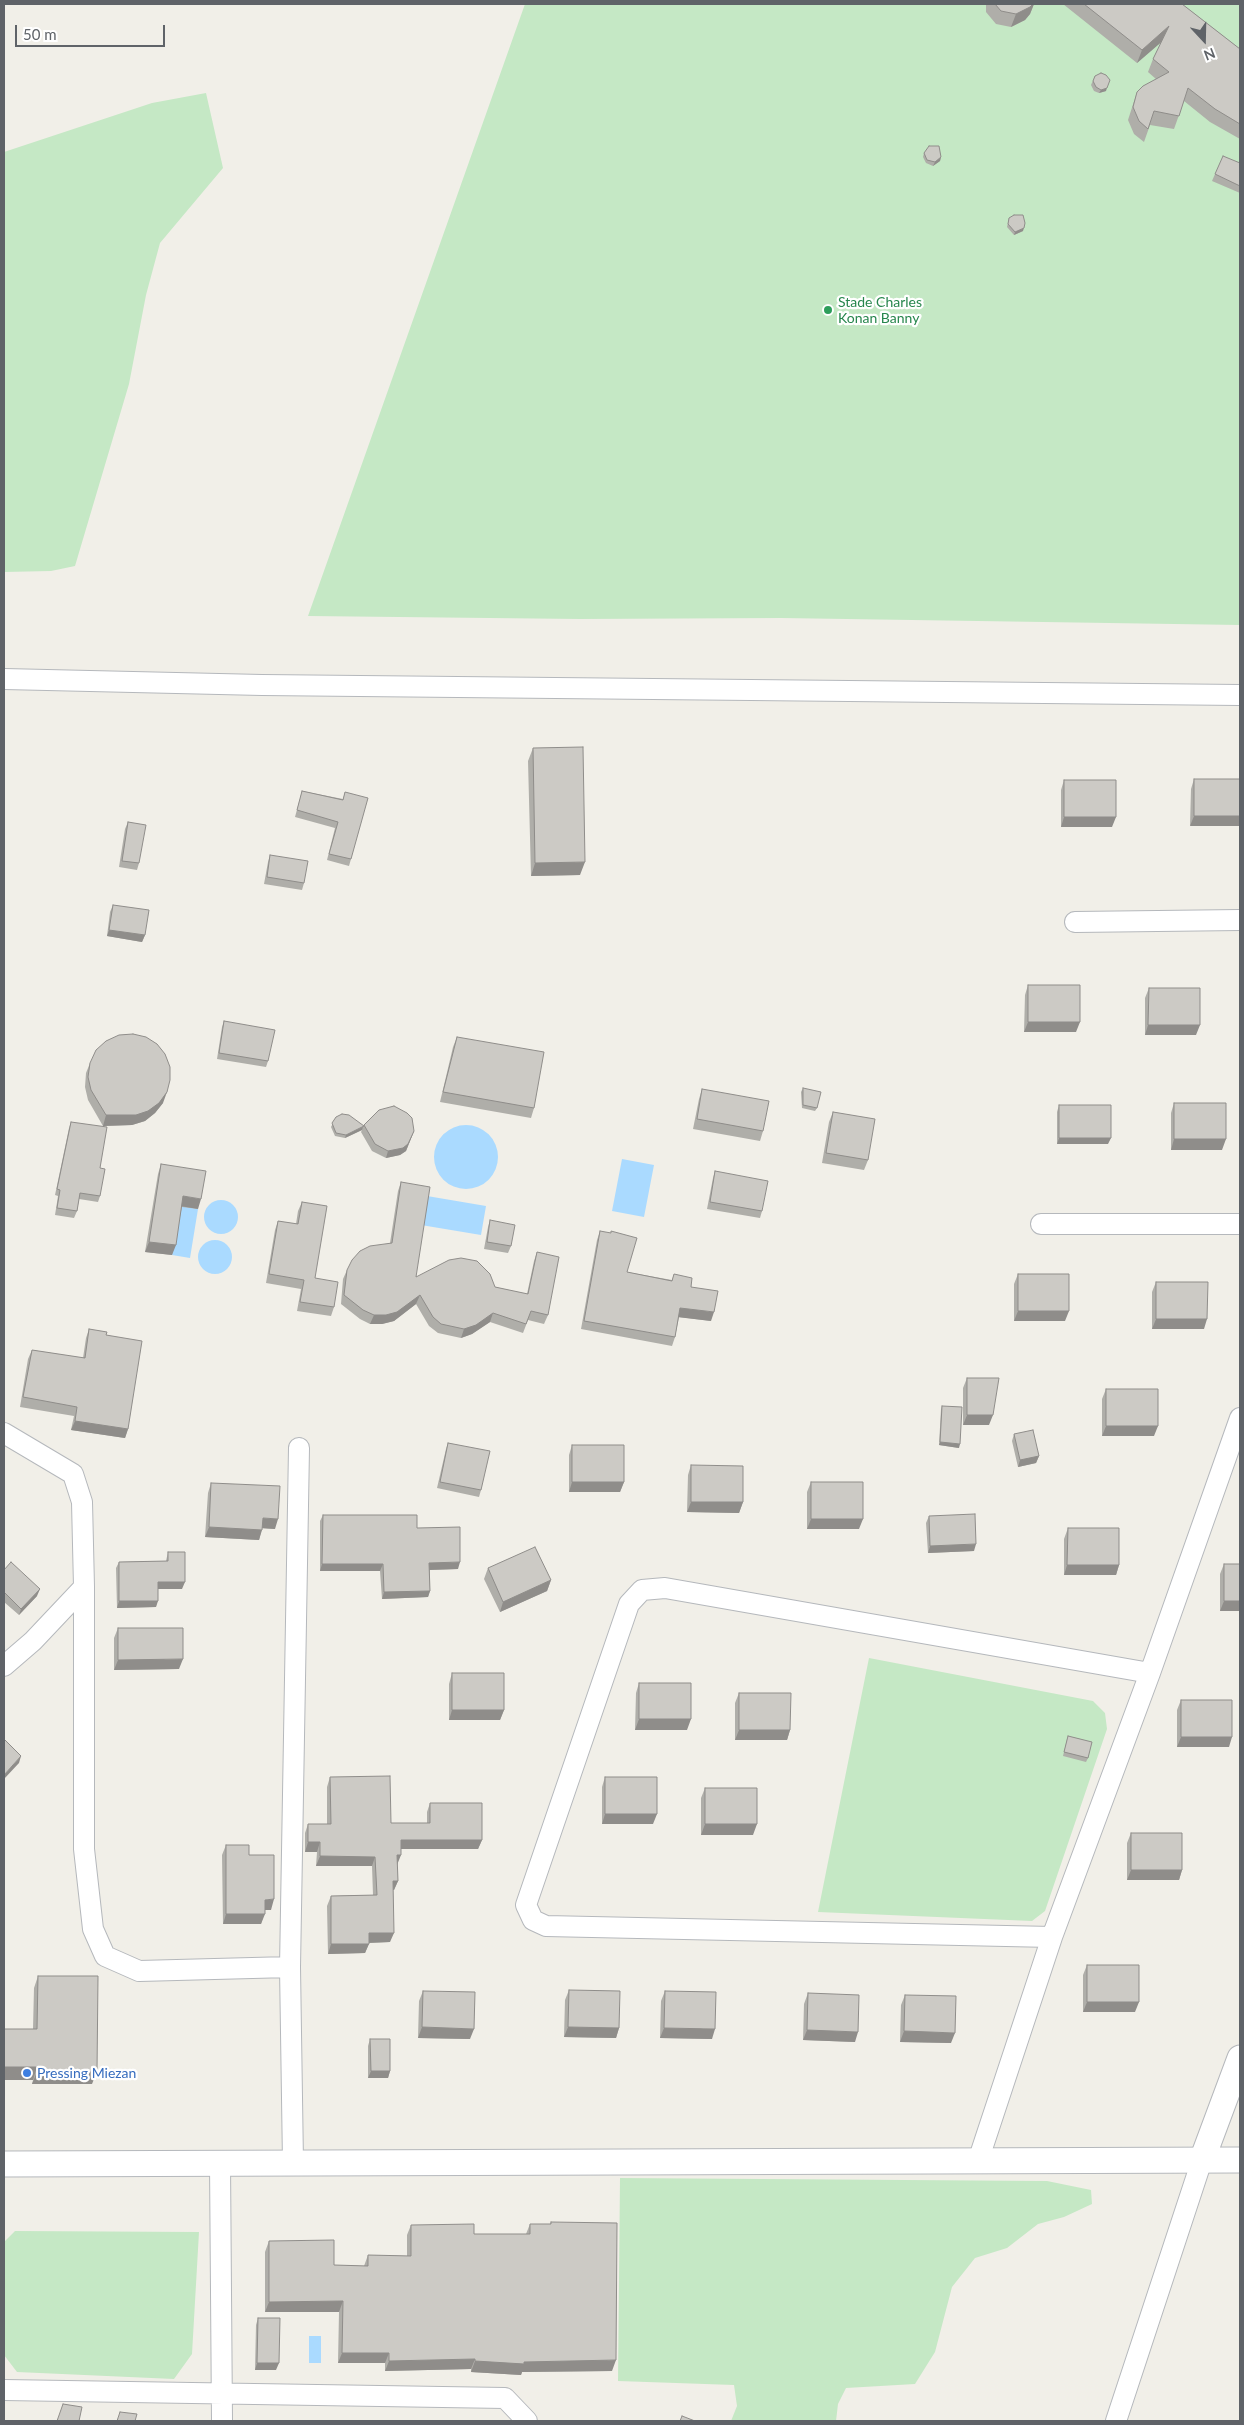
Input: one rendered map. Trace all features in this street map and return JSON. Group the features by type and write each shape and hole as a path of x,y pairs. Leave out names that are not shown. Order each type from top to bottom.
{"street":[{"path":"4,679 308,685 1240,695"},
{"path":"1075,922 1240,920"},
{"path":"1041,1224 1240,1224"},
{"path":"978,2160 1052,1937 1150,1673 1240,1418"},
{"path":"4,1433 74,1474 82,1502 84,1587 84,1849 92,1930 105,1956 139,1971 290,1966"},
{"path":"293,2163 290,1966 299,1448"},
{"path":"4,1666 33,1641 84,1587"},
{"path":"1052,1937 546,1926 533,1920 526,1905 629,1604 642,1590 665,1588 1150,1673"},
{"path":"1116,2421 1202,2160 1240,2058"},
{"path":"4,2164 1240,2160"},
{"path":"220,2163 222,2421"},
{"path":"4,2390 506,2398 526,2421"}],"green space":[{"name":"Stade Charles Konan Banny","path":"525,4 1240,4 1240,625 781,618 580,619 308,616"},
{"path":"206,93 223,168 160,243 146,295 129,384 75,566 51,571 4,572 4,152 152,103"},
{"path":"869,1658 1093,1701 1105,1713 1107,1729 1045,1911 1032,1921 818,1912"},
{"path":"620,2178 1047,2181 1091,2190 1092,2204 1064,2217 1038,2224 1007,2248 975,2258 952,2287 935,2352 915,2384 846,2388 838,2404 836,2421 731,2421 737,2406 734,2385 618,2381"},
{"path":"15,2231 199,2232 192,2354 174,2379 17,2372 4,2355 4,2242"}],"water":[{"path":"460,1125 472,1125 489,1134 496,1145 498,1157 496,1169 489,1180 472,1189 460,1189 448,1184 439,1175 434,1163 434,1151 439,1139 448,1130"},
{"path":"622,1159 654,1165 644,1217 612,1211"},
{"path":"427,1196 486,1206 481,1235 421,1225"},
{"path":"221,1200 233,1205 238,1217 233,1229 221,1234 209,1229 204,1217 209,1205"},
{"path":"180,1206 198,1209 190,1258 172,1255"},
{"path":"215,1240 227,1245 232,1257 227,1269 215,1274 203,1269 198,1257 203,1245"},
{"path":"309,2336 321,2336 321,2363 309,2363"}],"building":[{"path":"995,4 1033,4 1016,14 1001,11"},
{"path":"1084,4 1182,4 1240,49 1240,124 1215,109 1188,88 1179,116 1154,111 1148,129 1139,121 1133,107 1137,92 1143,86 1169,72 1153,59 1169,26 1142,50"},
{"path":"1101,73 1110,80 1107,88 1101,90 1096,87 1093,81 1095,76"},
{"path":"929,146 939,146 941,157 935,162 927,160 924,153"},
{"path":"1223,156 1240,163 1240,186 1215,174"},
{"path":"1014,215 1023,215 1025,223 1024,228 1015,232 1008,224 1009,218"},
{"path":"583,747 585,862 535,863 533,748"},
{"path":"1194,779 1240,779 1240,816 1194,816"},
{"path":"1064,780 1116,780 1116,817 1064,817"},
{"path":"302,791 343,800 345,792 368,798 351,859 329,854 338,822 297,810"},
{"path":"128,822 146,825 139,863 122,861"},
{"path":"270,855 308,861 304,883 267,877"},
{"path":"113,905 149,910 145,935 109,930"},
{"path":"1028,985 1080,985 1080,1022 1028,1022"},
{"path":"1149,988 1200,988 1200,1025 1148,1025"},
{"path":"224,1021 275,1030 268,1061 219,1053"},
{"path":"133,1034 146,1037 157,1044 165,1054 170,1067 170,1080 167,1092 159,1103 148,1111 136,1115 106,1115 91,1090 88,1077 90,1063 96,1050 106,1041 119,1035"},
{"path":"457,1037 544,1052 534,1108 443,1092"},
{"path":"803,1088 821,1092 817,1108 803,1105"},
{"path":"702,1089 769,1101 763,1131 697,1119"},
{"path":"1174,1103 1226,1103 1226,1139 1174,1139"},
{"path":"1059,1105 1111,1105 1111,1138 1059,1138"},
{"path":"394,1106 412,1118 414,1131 408,1144 403,1148 388,1151 375,1144 364,1125 379,1110"},
{"path":"833,1112 875,1119 868,1160 826,1153"},
{"path":"342,1114 349,1115 364,1126 346,1135 336,1133 332,1123 336,1117"},
{"path":"71,1122 107,1127 100,1168 105,1169 100,1196 80,1193 77,1211 57,1208 60,1190 57,1189"},
{"path":"161,1164 206,1171 201,1199 183,1196 176,1245 149,1242"},
{"path":"715,1171 768,1181 762,1211 710,1202"},
{"path":"401,1182 430,1187 416,1277 449,1260 461,1258 477,1261 490,1274 495,1287 528,1294 537,1252 559,1257 548,1315 531,1311 526,1324 493,1313 476,1325 464,1329 441,1324 433,1317 420,1295 397,1312 386,1315 374,1315 363,1310 344,1295 347,1270 352,1260 360,1251 370,1246 392,1243"},
{"path":"302,1202 327,1206 315,1278 338,1282 334,1307 300,1302 304,1280 269,1274 278,1221 298,1224"},
{"path":"490,1220 515,1225 511,1246 487,1242"},
{"path":"600,1231 611,1233 611,1231 637,1238 627,1272 672,1281 674,1274 692,1278 691,1287 718,1291 714,1312 680,1308 675,1337 584,1321"},
{"path":"1018,1274 1069,1274 1069,1311 1018,1311"},
{"path":"1156,1282 1208,1282 1207,1319 1156,1319"},
{"path":"89,1329 107,1332 106,1335 142,1341 128,1429 75,1421 77,1407 23,1397 32,1350 85,1358"},
{"path":"967,1378 999,1378 993,1415 967,1415"},
{"path":"1106,1389 1158,1389 1158,1426 1106,1426"},
{"path":"942,1406 962,1407 960,1444 940,1442"},
{"path":"1033,1430 1039,1456 1020,1460 1014,1434"},
{"path":"448,1443 490,1451 481,1490 440,1482"},
{"path":"572,1445 624,1445 624,1482 572,1482"},
{"path":"691,1465 743,1466 743,1502 691,1502"},
{"path":"811,1482 863,1482 863,1519 811,1519"},
{"path":"211,1483 280,1486 278,1519 263,1518 262,1530 209,1527"},
{"path":"975,1514 976,1544 930,1546 929,1516"},
{"path":"323,1515 417,1515 417,1528 460,1527 460,1562 429,1563 430,1591 384,1592 383,1564 322,1564"},
{"path":"1068,1528 1119,1528 1119,1565 1067,1565"},
{"path":"535,1547 551,1580 503,1602 488,1568"},
{"path":"168,1552 185,1552 185,1582 158,1582 158,1601 119,1601 119,1562 168,1561"},
{"path":"11,1562 40,1589 21,1609 4,1592 4,1570"},
{"path":"1224,1564 1240,1564 1240,1601 1224,1601"},
{"path":"118,1628 183,1628 183,1659 118,1660"},
{"path":"452,1673 504,1673 504,1710 452,1710"},
{"path":"639,1683 691,1683 691,1719 639,1719"},
{"path":"739,1693 791,1693 790,1730 739,1730"},
{"path":"1181,1700 1232,1700 1232,1737 1181,1737"},
{"path":"1068,1736 1092,1742 1088,1758 1064,1752"},
{"path":"4,1739 21,1756 4,1775"},
{"path":"390,1776 391,1823 430,1823 430,1803 482,1803 482,1840 401,1840 401,1855 397,1855 398,1881 393,1881 394,1933 369,1933 369,1944 331,1944 331,1896 377,1895 375,1857 320,1856 320,1842 308,1842 308,1824 331,1824 330,1777"},
{"path":"605,1777 657,1777 657,1814 605,1814"},
{"path":"705,1788 757,1788 757,1824 705,1824"},
{"path":"1131,1833 1182,1833 1182,1870 1131,1870"},
{"path":"226,1845 249,1845 249,1855 274,1855 274,1899 265,1900 265,1914 226,1914"},
{"path":"1087,1965 1139,1965 1139,2002 1087,2002"},
{"path":"38,1976 98,1976 97,2072 37,2072 37,2067 4,2067 4,2029 37,2029"},
{"path":"569,1990 620,1991 619,2028 568,2027"},
{"path":"423,1991 475,1992 474,2029 422,2027"},
{"path":"665,1991 716,1992 715,2029 664,2028"},
{"path":"808,1993 859,1995 858,2032 807,2030"},
{"path":"905,1995 956,1996 955,2033 904,2031"},
{"path":"370,2039 390,2039 390,2071 371,2071"},
{"path":"551,2222 617,2223 616,2360 524,2362 524,2364 475,2361 475,2359 389,2361 389,2353 342,2353 343,2301 269,2302 269,2241 334,2240 334,2265 368,2266 368,2255 411,2256 411,2225 474,2224 474,2234 530,2234 530,2224 551,2224"},
{"path":"258,2318 280,2318 279,2363 257,2363"},
{"path":"63,2404 82,2407 79,2421 57,2421"},
{"path":"120,2412 137,2414 135,2421 117,2421"},
{"path":"682,2416 695,2421 680,2421"}],"place":[{"name":"Stade Charles Konan Banny","path":"828,310"},
{"name":"Pressing Miezan","path":"27,2073"}]}
